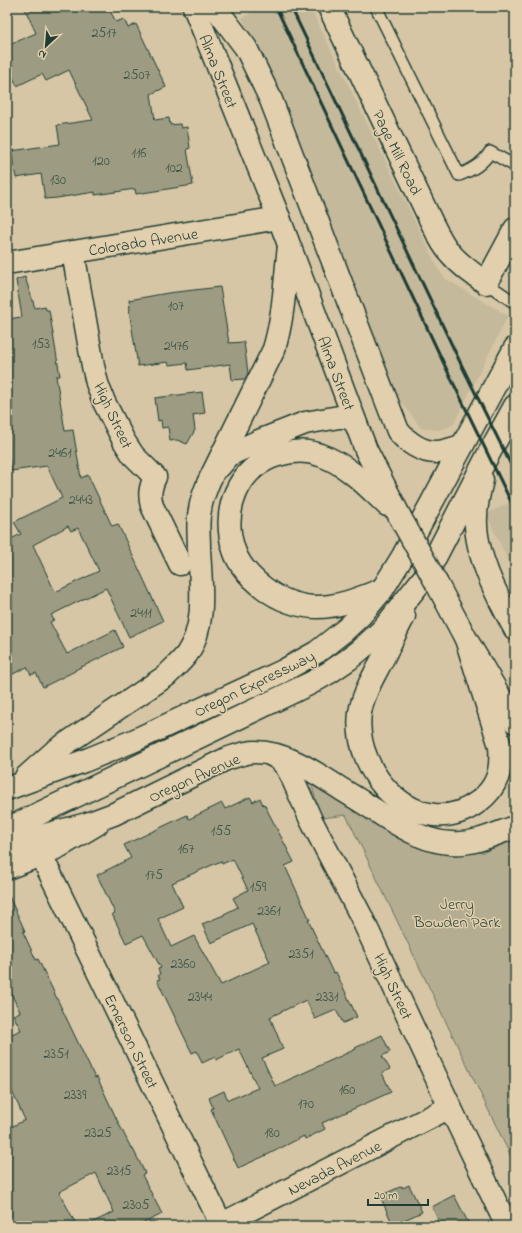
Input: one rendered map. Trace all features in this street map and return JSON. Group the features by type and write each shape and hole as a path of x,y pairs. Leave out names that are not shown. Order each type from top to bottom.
{"main road":[{"name":"Alma Street","path":"194,7 279,218 355,422 374,466 432,579 515,722"},
{"path":"215,7 246,48 271,100 398,431 404,439 426,451 437,452 462,446"},
{"name":"Page Mill Road","path":"329,7 440,238 449,253 464,268 486,283"},
{"name":"Colorado Avenue","path":"7,263 279,218"},
{"path":"486,283 515,229"},
{"path":"12,787 55,751 166,676 187,654 195,638 200,622 199,511 209,481 274,349 282,317 289,246"},
{"name":"High Street","path":"73,252 97,383 104,402 124,441 133,455 154,477 150,487 152,506 180,564"},
{"name":"Oregon Expressway","path":"12,787 84,761 133,741 283,671 317,652 345,630 382,590 403,556 515,348"},
{"name":"Oregon Expressway","path":"7,829 292,692 330,672 349,659 383,629 432,579 488,454 515,406"},
{"path":"209,481 229,455 259,440 305,423 339,417 355,422"},
{"path":"382,590 343,603 316,607 283,599 268,591 255,581 242,567 234,551 230,535 229,519 232,503 238,488 246,476 258,465 270,457 286,452 302,452 318,454 329,458 345,468 400,517"},
{"path":"488,454 480,488 476,517 476,530 486,568 502,605 515,629"},
{"path":"432,579 371,680 364,697 360,713 362,747 369,766 379,782 391,795 407,806 422,812 439,815 455,814 470,808 484,798 492,788 498,775 501,761 500,746 466,639"},
{"name":"Oregon Avenue","path":"7,868 41,855 66,843 114,814 226,760 240,754 255,752 270,754 302,766 402,827 436,842 453,844 469,842 515,827"},
{"name":"High Street","path":"270,754 279,759 286,766 291,775 311,820 361,916 507,1226"},
{"path":"7,845 87,824 114,814"},
{"name":"Emerson Street","path":"41,855 220,1225"},
{"name":"Nevada Avenue","path":"220,1225 450,1107"}],"lane":[{"path":"376,7 459,176 472,170 486,159 490,152 515,166"},
{"path":"486,283 515,303"}],"shaded area":[{"path":"252,7 310,7 439,270 446,279 508,316 453,425 439,430 421,428 394,392 242,18 254,11"},
{"path":"515,500 515,575 486,514"}],"green space":[{"name":"Jerry Bowden Park","path":"311,782 439,851 463,854 484,852 515,839 515,1165 346,815 322,818 320,816"}],"building":[{"path":"24,7 108,7 116,22 124,19 128,28 136,24 166,87 151,94 155,120 169,118 170,125 180,124 181,128 187,127 190,148 187,149 193,185 136,194 135,189 95,195 95,192 45,199 41,174 16,178 11,151 60,144 57,125 93,120 69,70 46,81 42,74 17,86 7,65 7,46 36,33"},
{"path":"25,277 35,308 45,306 46,310 49,310 60,376 56,376 65,431 73,430 81,478 88,475 112,526 118,524 163,621 129,637 106,588 51,615 54,620 50,622 67,654 115,630 123,647 43,687 36,673 31,675 27,667 7,677 7,541 21,534 14,522 62,498 47,466 11,471 7,444 7,319 22,317 16,280","holes":["68,526 71,531 78,528 99,571 55,592 33,545"]},
{"path":"220,287 229,343 244,342 248,373 245,379 232,380 230,364 188,370 187,363 169,365 168,362 138,366 129,310 129,300 168,293"},
{"path":"202,392 205,413 193,415 195,430 187,444 177,440 170,441 168,427 162,428 161,420 158,421 155,398"},
{"path":"250,797 253,802 260,798 263,805 264,804 294,862 285,866 310,920 308,920 333,973 336,972 357,1017 343,1023 336,1010 315,1019 306,1000 270,1017 283,1049 262,1058 275,1086 356,1049 355,1048 382,1035 390,1052 382,1056 390,1069 382,1073 391,1092 322,1123 325,1129 305,1139 304,1136 238,1168 211,1109 213,1108 209,1098 224,1091 228,1100 258,1088 239,1049 216,1060 215,1057 202,1063 197,1051 192,1053 157,980 160,979 158,969 161,968 143,935 126,943 112,914 115,913 97,875 131,858 124,845 187,815 189,819 222,803 225,809","holes":["233,859 248,890 233,898 238,907 224,915 202,924 211,943 252,924 270,962 221,985 194,936 171,947 158,919 183,907 172,883 221,861 222,864"]},
{"path":"7,892 25,931 23,932 36,960 38,959 95,1078 97,1077 131,1148 132,1147 145,1173 142,1175 162,1214 138,1226 85,1226 114,1212 96,1173 59,1192 77,1226 7,1226 7,1129 25,1120 7,1080 7,1036 21,1030 13,1015 20,1012 7,985"},
{"path":"409,1185 422,1212 393,1225 380,1196 402,1186 403,1188"},
{"path":"454,1195 470,1226 441,1226 432,1207"}],"railway":[{"path":"276,7 446,368 515,510"},
{"path":"291,7 460,362 515,473"}]}
